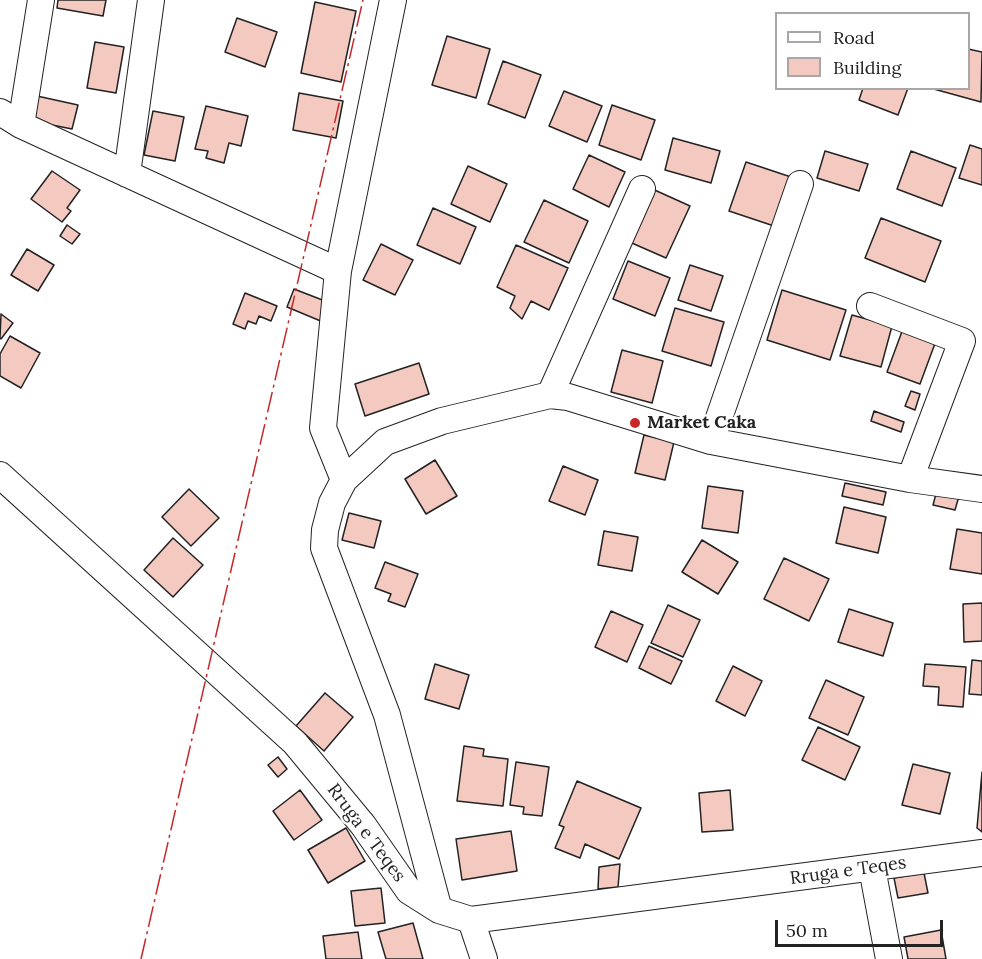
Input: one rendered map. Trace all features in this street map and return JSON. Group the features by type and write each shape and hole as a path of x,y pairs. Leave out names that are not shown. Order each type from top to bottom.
{"street":[{"path":"40,0 11,118 338,271"},
{"path":"127,174 151,0"},
{"path":"344,480 323,428 338,271 393,0"},
{"path":"711,441 800,184"},
{"path":"550,395 642,189"},
{"path":"870,306 962,341 910,479"},
{"path":"439,910 387,715 324,548 325,531 332,504 344,480 385,442 442,420 550,395 568,397 711,441 910,479 982,489"},
{"name":"Rruga e Teqes","path":"0,475 295,743 363,825 409,891 439,910 471,920 982,853"},
{"path":"872,868 890,959"},
{"path":"471,920 484,959"}],"building":[{"path":"58,0 106,0 103,16 57,8"},
{"path":"315,2 356,11 341,82 301,73"},
{"path":"237,18 277,32 265,67 225,52"},
{"path":"447,36 490,49 476,98 432,85"},
{"path":"95,42 124,47 116,93 87,88"},
{"path":"970,49 982,52 981,102 937,90 970,90"},
{"path":"503,61 541,75 525,118 488,104"},
{"path":"862,90 907,90 898,115 859,100"},
{"path":"564,91 602,106 587,142 549,126"},
{"path":"299,93 343,101 336,138 293,130"},
{"path":"37,96 78,105 72,129 32,121"},
{"path":"612,105 655,120 641,160 599,145"},
{"path":"206,106 248,116 241,146 229,143 224,163 206,158 208,151 195,149"},
{"path":"153,111 184,117 175,161 144,155"},
{"path":"673,138 720,151 711,183 665,170"},
{"path":"970,145 982,149 982,185 959,178"},
{"path":"825,151 868,164 859,191 817,178"},
{"path":"911,151 956,168 942,206 897,189"},
{"path":"589,155 625,172 609,207 573,189"},
{"path":"746,162 791,177 774,226 729,211"},
{"path":"468,166 507,184 490,222 451,204"},
{"path":"52,171 80,190 67,208 71,211 62,222 31,199"},
{"path":"648,187 690,206 666,258 625,240"},
{"path":"544,200 588,221 569,263 524,242"},
{"path":"433,208 476,227 460,264 417,245"},
{"path":"881,218 941,241 925,282 865,258"},
{"path":"67,225 80,234 72,244 60,236"},
{"path":"381,244 413,260 395,295 363,280"},
{"path":"516,245 568,268 549,310 531,301 522,319 510,308 515,296 497,287"},
{"path":"27,249 54,265 38,291 11,275"},
{"path":"628,261 670,278 655,316 613,299"},
{"path":"690,265 723,276 711,311 678,300"},
{"path":"294,289 325,301 323,322 287,307"},
{"path":"782,290 846,310 830,360 767,340"},
{"path":"245,293 277,306 271,321 259,316 256,324 248,321 245,329 233,324"},
{"path":"675,308 724,322 711,366 662,351"},
{"path":"1,314 13,323 1,339 0,338"},
{"path":"852,315 892,326 881,367 840,356"},
{"path":"904,326 937,338 920,384 887,372"},
{"path":"10,336 40,353 21,388 0,376 0,354"},
{"path":"622,350 663,361 652,403 611,392"},
{"path":"419,363 429,394 365,416 355,384"},
{"path":"911,391 920,394 915,410 905,406"},
{"path":"874,411 904,422 901,432 871,421"},
{"path":"644,435 674,442 665,480 635,473"},
{"path":"435,460 457,496 426,514 405,479"},
{"path":"563,466 598,480 585,515 549,501"},
{"path":"845,483 886,492 883,505 842,496"},
{"path":"708,486 743,491 738,533 702,528"},
{"path":"189,489 219,518 191,546 162,517"},
{"path":"937,490 959,496 955,510 933,505"},
{"path":"844,507 886,517 878,553 836,543"},
{"path":"349,513 381,521 374,548 342,540"},
{"path":"957,529 982,533 982,574 950,569"},
{"path":"604,531 638,537 632,571 598,565"},
{"path":"173,538 203,565 173,597 144,570"},
{"path":"702,540 738,562 718,594 682,572"},
{"path":"784,558 829,579 809,621 764,599"},
{"path":"385,562 418,574 405,607 388,601 391,594 375,588"},
{"path":"982,603 982,641 964,642 963,604"},
{"path":"668,605 700,620 683,657 651,643"},
{"path":"849,609 893,623 883,656 838,642"},
{"path":"611,611 643,625 627,662 595,647"},
{"path":"649,646 682,661 671,684 639,668"},
{"path":"972,660 982,661 982,695 969,694"},
{"path":"435,664 469,675 459,709 425,699"},
{"path":"925,664 966,667 963,707 938,705 939,687 923,686"},
{"path":"733,666 762,681 745,716 716,701"},
{"path":"826,680 864,697 848,735 809,718"},
{"path":"325,693 353,717 324,751 296,726"},
{"path":"818,727 860,747 845,780 802,760"},
{"path":"464,746 484,749 483,756 508,759 503,806 457,801"},
{"path":"278,757 287,769 278,777 268,765"},
{"path":"516,762 549,767 542,816 523,814 524,807 510,805"},
{"path":"913,764 950,773 940,814 902,805"},
{"path":"982,772 982,832 977,828"},
{"path":"577,781 641,808 619,859 585,844 580,858 555,848 564,827 559,825"},
{"path":"300,790 322,820 294,840 273,811"},
{"path":"730,790 733,830 702,832 699,793"},
{"path":"346,828 365,861 328,883 308,850"},
{"path":"511,831 517,871 462,880 456,839"},
{"path":"620,864 618,887 598,889 599,867"},
{"path":"924,873 928,893 898,898 894,878"},
{"path":"381,888 385,923 355,926 351,891"},
{"path":"413,923 423,959 386,959 378,932"},
{"path":"941,930 946,959 908,959 904,937"},
{"path":"358,932 362,959 326,959 323,936"}],"power":[{"path":"141,959 363,0"}],"place":[{"name":"Market Caka","path":"635,423"}]}
